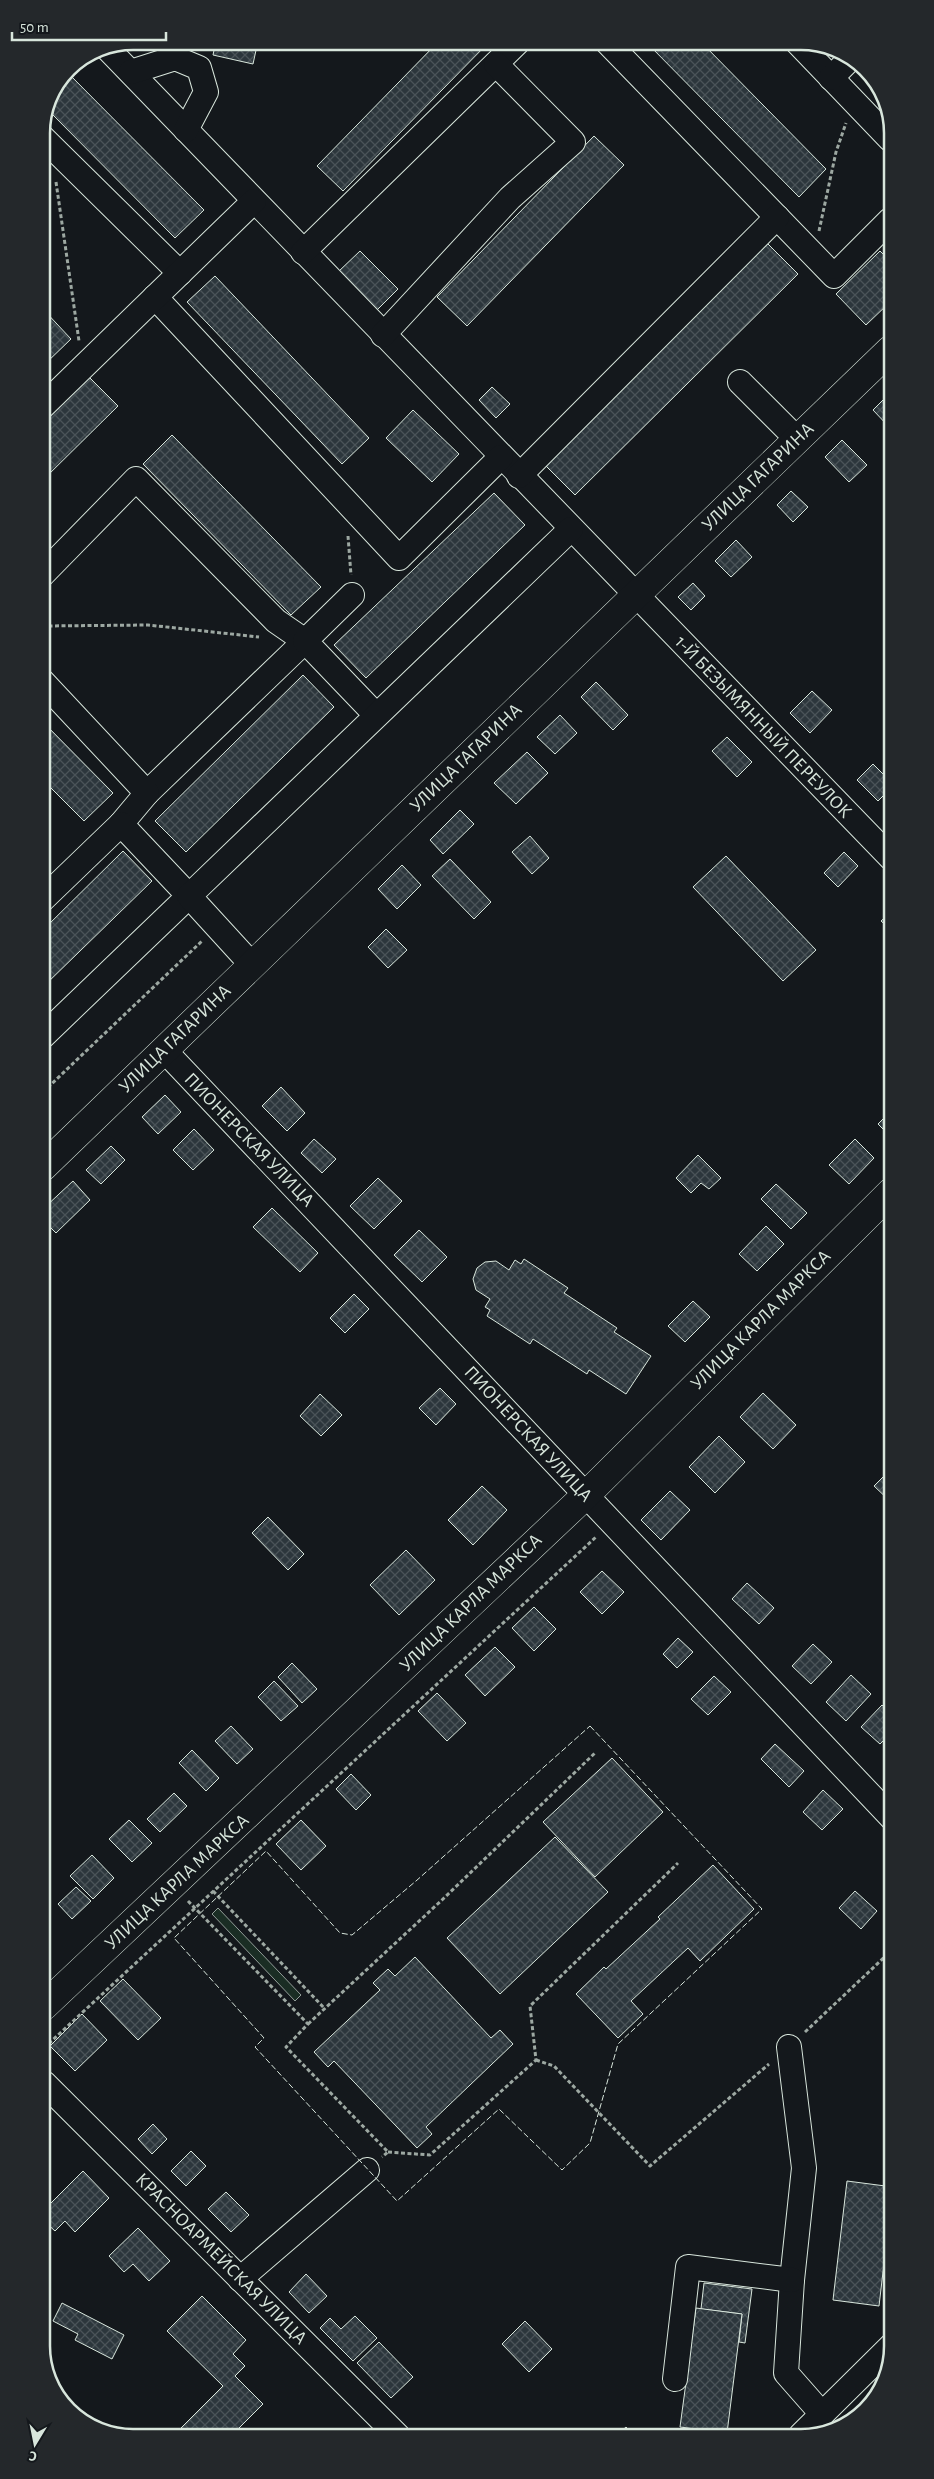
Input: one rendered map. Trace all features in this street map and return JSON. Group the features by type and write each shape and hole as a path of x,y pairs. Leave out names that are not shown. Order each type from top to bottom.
{"main road":[{"name":"УЛИЦА ГАГАРИНА","path":"50,1160 884,356"},
{"name":"УЛИЦА КАРЛА МАРКСА","path":"50,2000 174,1886 586,1494 884,1199"}],"street":[{"path":"303,252 510,50"},
{"path":"615,50 834,276 884,226"},
{"path":"804,50 884,133"},
{"name":"1-Й БЕЗЫМЯННЫЙ ПЕРЕУЛОК","path":"112,53 635,596 884,851"},
{"path":"130,72 175,58 199,68 206,92 186,130"},
{"path":"831,78 845,63"},
{"path":"383,335 510,198 573,142 496,64"},
{"path":"50,144 180,273"},
{"path":"50,398 254,201"},
{"path":"519,476 777,217"},
{"path":"156,297 400,558 501,457"},
{"path":"740,382 797,439"},
{"path":"50,567 136,479 276,621 305,641 375,714"},
{"path":"50,1029 375,714 571,528"},
{"path":"50,891 121,824 147,793 352,596"},
{"path":"50,690 147,793"},
{"path":"121,824 252,965"},
{"name":"ПИОНЕРСКАЯ УЛИЦА","path":"164,1050 586,1494 610,1523 884,1810"},
{"path":"789,2047 804,2168 792,2280 786,2373 822,2414"},
{"name":"КРАСНОАРМЕЙСКАЯ УЛИЦА","path":"50,2089 391,2429"},
{"path":"240,2278 367,2170"},
{"path":"675,2379 688,2267 792,2280"},
{"path":"808,2428 883,2354"}],"path":[{"path":"814,255 836,152 853,101"},
{"path":"50,165 83,367"},
{"path":"346,502 352,596"},
{"path":"50,626 148,625 266,637"},
{"path":"50,1085 217,926"},
{"path":"50,2042 610,1523"},
{"path":"536,2060 430,2155 388,2152 286,2047 595,1753"},
{"path":"536,2060 530,2006 678,1863"},
{"path":"174,1886 308,2024"},
{"path":"212,1891 325,2009"},
{"path":"536,2060 554,2066 650,2166 789,2047 884,1958"},
{"path":"367,2170 388,2152"}],"green space":[{"path":"218,1908 301,1995 295,2001 212,1914"}],"building":[{"path":"214,50 256,50 253,64 213,55"},
{"path":"430,50 481,50 343,191 317,166"},
{"path":"654,50 709,50 826,169 799,197"},
{"path":"72,77 204,210 175,238 53,115 56,101"},
{"path":"594,136 624,165 467,326 437,297"},
{"path":"767,243 798,274 575,495 544,464"},
{"path":"360,251 398,289 377,310 338,272"},
{"path":"880,251 884,255 884,308 866,325 836,294"},
{"path":"215,276 369,438 342,464 187,302"},
{"path":"50,317 71,339 50,359"},
{"path":"88,376 118,406 50,473 50,414"},
{"path":"492,387 510,404 496,418 479,400"},
{"path":"884,399 884,422 873,410"},
{"path":"413,410 459,454 432,482 386,438"},
{"path":"172,435 321,587 291,615 143,464"},
{"path":"842,440 867,465 849,482 825,457"},
{"path":"791,491 808,507 793,522 777,505"},
{"path":"494,493 525,525 366,678 334,645"},
{"path":"736,540 752,557 731,577 715,561"},
{"path":"693,583 705,596 691,610 678,597"},
{"path":"303,675 334,707 186,852 155,821"},
{"path":"596,682 628,715 613,730 581,697"},
{"path":"812,691 832,710 810,733 790,713"},
{"path":"560,715 577,733 555,754 537,737"},
{"path":"50,729 113,793 84,821 50,787"},
{"path":"727,737 752,762 737,777 712,751"},
{"path":"527,752 548,773 516,804 494,783"},
{"path":"873,764 884,775 884,795 878,801 857,780"},
{"path":"460,810 474,824 443,854 430,840"},
{"path":"530,836 549,858 532,874 512,852"},
{"path":"123,851 152,881 50,980 50,923"},
{"path":"844,852 858,866 838,887 824,873"},
{"path":"726,856 816,950 783,981 693,887"},
{"path":"450,859 491,902 474,919 432,876"},
{"path":"402,865 421,885 397,909 378,889"},
{"path":"386,929 407,950 388,968 368,947"},
{"path":"281,1087 305,1113 287,1131 262,1106"},
{"path":"165,1095 181,1112 158,1134 142,1117"},
{"path":"884,1118 884,1130 878,1124"},
{"path":"194,1129 214,1150 193,1170 173,1150"},
{"path":"314,1139 336,1159 322,1173 301,1153"},
{"path":"855,1139 874,1158 849,1184 829,1165"},
{"path":"111,1146 125,1160 101,1184 86,1170"},
{"path":"698,1155 721,1178 709,1189 701,1183 691,1193 676,1178"},
{"path":"378,1178 402,1201 374,1229 350,1206"},
{"path":"73,1181 90,1200 56,1233 50,1227 50,1202"},
{"path":"776,1184 807,1213 791,1229 761,1199"},
{"path":"272,1208 318,1253 300,1272 253,1227"},
{"path":"766,1226 784,1244 757,1271 739,1254"},
{"path":"419,1230 447,1257 422,1282 394,1255"},
{"path":"524,1259 568,1288 564,1293 617,1328 614,1332 651,1356 626,1394 589,1370 587,1374 533,1339 530,1344 487,1316 490,1310 485,1307 490,1299 476,1290 473,1279 477,1268 485,1262 496,1261 509,1270 515,1260 521,1264"},
{"path":"354,1294 369,1309 345,1333 330,1318"},
{"path":"693,1301 710,1317 685,1342 668,1326"},
{"path":"440,1388 456,1404 436,1425 419,1408"},
{"path":"763,1393 796,1425 773,1449 740,1417"},
{"path":"320,1394 342,1415 321,1436 300,1416"},
{"path":"719,1436 745,1462 715,1493 689,1467"},
{"path":"884,1476 884,1495 874,1486"},
{"path":"482,1486 507,1510 473,1545 448,1520"},
{"path":"670,1491 690,1510 661,1540 641,1520"},
{"path":"268,1517 304,1554 288,1570 252,1533"},
{"path":"406,1550 435,1580 399,1615 370,1585"},
{"path":"602,1571 624,1592 602,1614 580,1592"},
{"path":"747,1583 774,1608 759,1624 732,1599"},
{"path":"534,1607 556,1629 534,1651 512,1628"},
{"path":"678,1638 693,1652 677,1668 663,1654"},
{"path":"813,1644 832,1662 811,1684 792,1666"},
{"path":"495,1647 515,1667 485,1696 465,1675"},
{"path":"292,1663 317,1689 302,1703 278,1677"},
{"path":"851,1675 871,1694 846,1721 826,1702"},
{"path":"714,1676 731,1692 708,1715 691,1699"},
{"path":"274,1681 298,1706 281,1721 258,1697"},
{"path":"437,1693 466,1723 447,1741 418,1711"},
{"path":"882,1705 884,1707 884,1740 880,1744 861,1727"},
{"path":"231,1726 253,1749 237,1764 215,1741"},
{"path":"775,1744 804,1771 789,1787 761,1759"},
{"path":"192,1750 219,1778 206,1791 179,1763"},
{"path":"612,1758 663,1812 595,1877 543,1822"},
{"path":"351,1774 371,1795 356,1810 336,1789"},
{"path":"823,1790 843,1809 822,1830 803,1812"},
{"path":"174,1793 187,1806 160,1832 147,1819"},
{"path":"129,1820 152,1843 132,1862 109,1839"},
{"path":"301,1820 326,1846 301,1870 276,1844"},
{"path":"555,1837 608,1892 500,1994 447,1938"},
{"path":"92,1855 114,1878 93,1899 70,1876"},
{"path":"713,1865 754,1909 700,1961 688,1948 631,2001 643,2014 618,2038 576,1994 660,1919 658,1917"},
{"path":"76,1887 91,1901 72,1919 58,1904"},
{"path":"855,1891 877,1911 861,1929 839,1908"},
{"path":"415,1957 491,2038 500,2030 513,2044 426,2127 432,2134 417,2148 334,2061 328,2067 314,2052 380,1990 373,1983 388,1969 395,1976"},
{"path":"123,1979 161,2018 138,2040 100,2001"},
{"path":"82,2014 107,2040 75,2071 50,2046"},
{"path":"153,2124 167,2139 152,2154 138,2139"},
{"path":"191,2151 206,2166 186,2186 171,2171"},
{"path":"83,2171 109,2198 75,2232 65,2221 55,2231 50,2226 50,2204"},
{"path":"847,2181 884,2186 884,2264 879,2306 833,2300"},
{"path":"226,2192 249,2215 231,2232 208,2209"},
{"path":"138,2228 170,2261 149,2281 133,2264 124,2272 109,2256"},
{"path":"306,2274 327,2296 309,2313 289,2292"},
{"path":"704,2283 752,2289 745,2343 739,2342 742,2314 701,2309"},
{"path":"202,2296 246,2340 233,2354 245,2366 235,2376 263,2404 238,2429 180,2429 223,2386 167,2331"},
{"path":"62,2303 124,2335 112,2359 75,2340 78,2334 53,2321"},
{"path":"696,2308 742,2314 728,2429 680,2427"},
{"path":"355,2316 377,2338 353,2361 320,2328 330,2318 341,2329"},
{"path":"525,2321 552,2349 529,2372 502,2344"},
{"path":"379,2342 413,2377 391,2398 357,2363"}],"fence":[{"path":"590,1726 762,1909 618,2044 590,2143 562,2170 499,2109 397,2201 255,2047 264,2038 174,1938 266,1851 340,1933 352,1935 416,1881 590,1726"}]}
